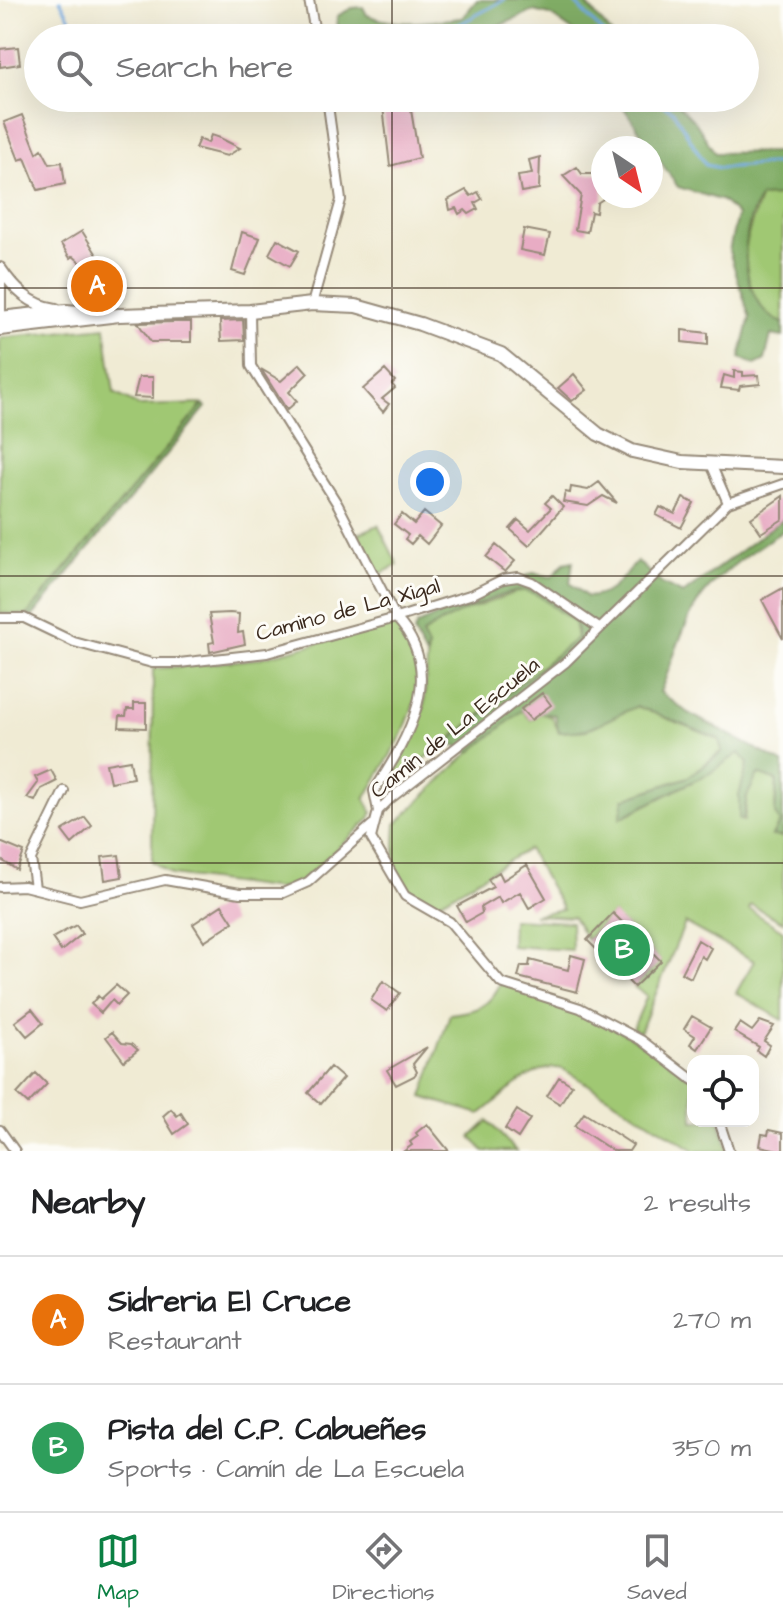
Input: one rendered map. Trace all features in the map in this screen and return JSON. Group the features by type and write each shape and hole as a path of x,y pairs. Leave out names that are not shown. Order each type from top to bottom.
{"highway":[{"path":"0,316 250,311 312,304 356,306 481,345 519,366 581,421 632,451 682,462 783,467"},
{"path":"0,329 65,316"}],"street":[{"path":"309,0 313,24"},
{"path":"312,304 339,214 335,146 329,112"},
{"path":"0,268 25,297 65,316"},
{"path":"0,279 0,316"},
{"path":"250,311 251,366 338,505 418,655 424,684 403,743 374,791 378,811"},
{"path":"711,464 728,503"},
{"name":"Camín de La Escuela","path":"687,1075 641,1040 580,1008 501,983 450,922 405,896 396,885 371,838 372,824 378,811 566,662 728,503 783,484"},
{"name":"Camino de La Xigal","path":"0,618 24,618 74,642 152,663 267,653 396,618 473,594 503,579 518,577 532,582 599,628"},
{"path":"35,888 31,859 64,791"},
{"path":"0,887 35,888 80,900 165,880 240,893 283,893 308,882 372,824"},
{"path":"721,1127 729,1151"},
{"path":"0,1130 15,1151"}],"green space":[{"path":"477,0 583,0 603,24 563,24 550,15 534,11 503,24 338,24 337,16 352,8 363,7 367,15 390,21 425,22 462,18"},
{"path":"627,112 685,112 715,153 783,152 783,196 761,197 748,228 746,266 750,285 768,314 783,323 783,337 771,335 765,360 755,365 740,358 750,318 729,251 737,215 723,201 678,187 663,165 663,136 643,136"},
{"path":"762,194 783,195 783,330 755,312 747,278 747,240"},
{"path":"105,327 114,393 139,406 203,404 27,615 0,613 0,338"},
{"path":"203,404 206,407 32,617 27,615"},
{"path":"783,519 783,531 734,565 700,600 686,625 660,692 688,713 783,763 783,837 772,836 780,822 775,814 777,781 758,774 747,796 743,819 739,820 739,795 748,763 739,753 710,773 620,818 624,799 688,777 722,752 719,739 637,706 586,730 559,732 555,715 540,713 542,694 471,752 448,742 577,638 575,624 542,598 525,591 487,600 422,635 428,647 426,657 414,633 417,625 533,573 552,577 564,563 573,561 570,583 587,597 610,590 637,561 662,584 683,594"},
{"path":"378,525 398,565 380,574 358,534"},
{"path":"522,590 540,595 574,621 577,638 387,789 424,708 428,647 422,635 443,619"},
{"path":"393,624 404,631 421,685 403,733 365,799 372,812 370,819 300,882 278,889 172,875 152,861 153,669 256,659"},
{"path":"636,706 717,738 724,749 688,777 624,799 621,818 710,773 739,753 748,763 739,820 744,821 747,796 758,774 777,781 775,805 780,822 772,836 783,837 783,922 751,905 749,909 783,931 783,1020 736,993 754,961 685,923 640,1032 633,1028 647,996 634,987 660,961 613,914 587,940 573,917 533,915 563,909 528,849 433,906 409,889 398,873 396,824 459,762 521,709 531,720 540,713 552,717 559,732 586,730"},
{"path":"512,919 571,922 572,950 511,946"},
{"path":"501,983 529,991 579,1010 647,1047 687,1076 687,1127 721,1127 729,1151 696,1151 563,1069 552,1068 530,1076 480,1114 422,1097 450,1014 481,1007"},
{"path":"488,1121 516,1151 484,1151 471,1137"}],"building":[{"path":"18,47 20,64 0,67 0,49"},
{"path":"384,112 411,112 419,158 390,166"},
{"path":"22,115 37,153 42,149 50,164 62,162 65,184 38,190 25,158 19,160 4,122"},
{"path":"211,135 240,148 227,156 195,148 199,139 208,143"},
{"path":"540,157 539,189 521,192 518,176 532,174 529,160"},
{"path":"577,167 582,174 591,174 591,208 596,208 596,213 591,212 587,232 575,230 581,195 563,176"},
{"path":"466,190 471,196 478,192 482,199 475,203 478,209 469,214 465,210 459,214 456,208 450,210 448,200"},
{"path":"524,229 550,234 545,255 520,250"},
{"path":"82,231 99,258 95,260 118,280 99,298 85,287 95,275 73,256 70,258 61,244"},
{"path":"242,232 260,238 245,275 232,271"},
{"path":"277,239 299,251 290,266 269,254"},
{"path":"243,320 244,340 221,341 220,321"},
{"path":"191,322 191,342 151,342 138,323"},
{"path":"682,330 708,333 708,345 682,342"},
{"path":"300,364 308,373 289,392 297,401 287,410 261,369 281,381"},
{"path":"385,370 395,381 392,384 395,388 382,399 389,404 383,412 363,389"},
{"path":"734,371 743,372 743,376 759,375 760,384 740,386 739,390 721,388 724,375 734,378"},
{"path":"574,374 587,390 572,401 558,388"},
{"path":"139,377 153,377 153,398 134,397"},
{"path":"599,482 617,503 603,496 588,506 563,502 565,492 570,493 571,487 588,490"},
{"path":"552,496 563,507 529,546 510,529 518,520 530,530 551,508 545,503"},
{"path":"783,496 783,519 761,533 751,518"},
{"path":"683,498 694,503 681,528 656,515 660,507 675,514"},
{"path":"424,512 441,526 427,544 418,536 411,544 405,539 408,535 394,524 402,514 414,524"},
{"path":"496,545 515,561 505,572 486,557"},
{"path":"783,588 783,639 762,600"},
{"path":"209,614 239,614 238,633 243,632 245,644 210,652 209,643 214,642"},
{"path":"542,693 551,705 531,720 521,709"},
{"path":"134,703 146,703 146,728 119,727 120,716 126,716 127,709 134,709"},
{"path":"130,760 133,778 110,782 106,764"},
{"path":"51,770 57,781 41,789 35,801 27,798 38,783 35,777"},
{"path":"85,817 92,826 72,844 62,831"},
{"path":"0,842 24,852 17,870 0,859"},
{"path":"119,855 122,877 105,880 102,857"},
{"path":"527,865 546,898 529,908 520,892 501,903 498,897 481,907 482,913 466,922 457,906 493,887 488,879 499,872 503,880"},
{"path":"222,905 233,922 204,941 193,924"},
{"path":"613,913 661,961 634,987 587,940"},
{"path":"76,925 82,934 61,951 52,938"},
{"path":"698,940 711,948 705,959 701,956 691,978 681,973"},
{"path":"571,955 585,959 577,992 518,977 521,966 529,966 530,960 568,970"},
{"path":"383,981 400,993 387,1011 371,1000"},
{"path":"116,985 127,995 117,1005 112,1000 101,1013 91,1004"},
{"path":"32,1009 43,1023 27,1036 15,1022"},
{"path":"692,1016 711,1027 697,1049 690,1044 695,1036 684,1029"},
{"path":"760,1021 774,1026 764,1041 770,1045 764,1056 757,1051 759,1047 734,1032 740,1023 752,1031"},
{"path":"112,1032 122,1043 131,1044 138,1050 124,1061 106,1037"},
{"path":"427,1047 413,1064 417,1072 414,1076 396,1085 387,1070"},
{"path":"330,1067 343,1078 321,1104 308,1093"},
{"path":"36,1073 47,1084 28,1104 17,1094"},
{"path":"559,1077 572,1085 560,1104 547,1096"},
{"path":"171,1109 177,1116 181,1113 188,1124 174,1134 163,1116"},
{"path":"517,1110 530,1119 518,1138 505,1129"},
{"path":"584,1113 633,1145 629,1151 613,1151 575,1126"},
{"path":"427,1124 449,1151 404,1151 418,1136 416,1133"},
{"path":"769,1130 783,1133 783,1151 760,1146 762,1134 768,1135"}],"waterway":[{"path":"60,0 73,24"},
{"path":"460,24 504,0"},
{"path":"572,0 595,24"},
{"path":"674,112 706,165 720,168 783,163"}],"place":[{"name":"Sidreria El Cruce","path":"97,286"},
{"name":"Pista del C.P. Cabueñes","path":"624,950"}]}
